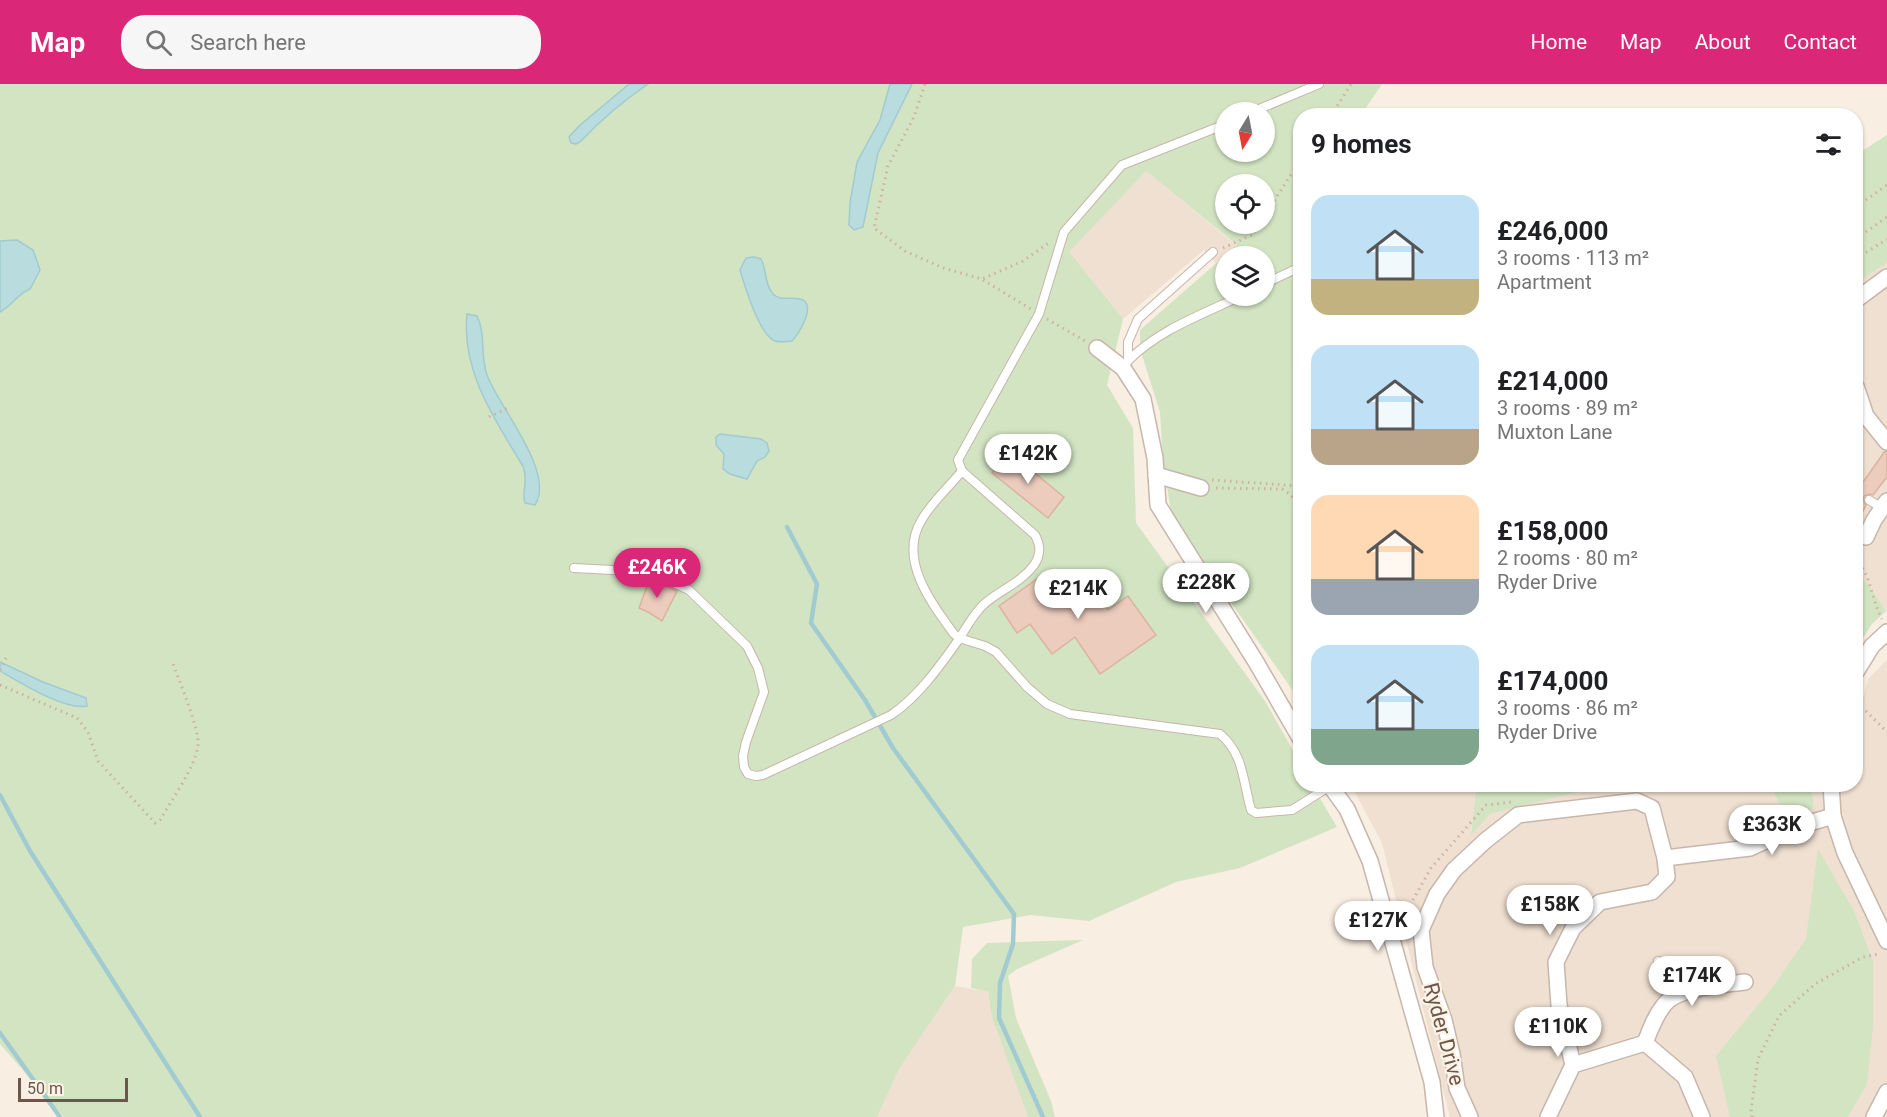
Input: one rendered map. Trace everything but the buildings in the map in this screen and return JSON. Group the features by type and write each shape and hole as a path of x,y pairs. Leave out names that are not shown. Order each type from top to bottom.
{"street":[{"path":"1863,295 1887,277"},
{"path":"1097,348 1126,365 1143,399 1155,458 1158,505 1293,726"},
{"path":"1863,407 1866,416 1887,442"},
{"path":"1156,475 1205,484"},
{"path":"1866,537 1879,503"},
{"path":"1863,661 1885,626"},
{"path":"1335,792 1347,809 1370,861 1432,1082 1436,1117"},
{"path":"1832,792 1833,816 1845,853 1887,942"},
{"name":"Ryder Drive","path":"1470,1117 1457,1088 1444,1020 1425,967 1420,930 1437,894 1454,870 1518,815 1637,801 1652,808 1665,858 1667,877 1652,892 1600,902 1573,928 1556,962 1559,1005 1573,1065"},
{"path":"1665,858 1750,849 1796,827 1833,816"},
{"path":"1645,1043 1665,1003 1689,990 1744,982"},
{"path":"1548,1117 1573,1065 1645,1043"},
{"path":"1645,1043 1686,1077 1702,1117"},
{"path":"1874,1117 1887,1092"}],"lane":[{"path":"1275,102 1318,84"},
{"path":"574,568 650,572 680,585 689,590 747,646 758,668 764,692 743,756 744,767 748,774 763,776 898,711 931,676 982,606 1022,577 1034,566 1040,553 1040,544 1035,535 962,471 958,460 1039,314 1064,232 1122,165 1215,128"},
{"path":"1126,365 1128,342 1138,320 1213,252"},
{"path":"1275,279 1293,270"},
{"path":"1126,365 1140,349 1173,328 1220,306"},
{"path":"962,471 921,521 914,547 915,566 927,594 954,634 996,652 1027,687 1047,704 1070,714 1220,734 1230,742 1239,757 1251,810 1256,813 1292,810 1319,792"},
{"path":"1658,961 1674,978 1682,994"}],"path":[{"path":"925,84 914,117 888,166 874,228 905,250 943,268 982,279 1023,261 1064,232"},
{"path":"1335,108 1351,84"},
{"path":"1275,199 1293,172"},
{"path":"1863,202 1887,185"},
{"path":"1863,234 1887,217"},
{"path":"1213,252 1253,234"},
{"path":"1863,254 1887,239"},
{"path":"489,417 508,408"},
{"path":"1205,484 1293,486"},
{"path":"1205,484 1282,489 1293,497"},
{"path":"1863,569 1885,626"},
{"path":"0,670 6,658"},
{"path":"0,685 77,718 88,732 98,761 155,823 160,820 194,760 199,743 172,661"},
{"path":"1863,709 1887,732"},
{"path":"1752,1117 1758,1059 1779,1016 1815,984 1863,957 1887,953"}],"shaded area":[{"path":"1146,171 1215,228 1215,234 1222,234 1237,246 1215,246 1215,262 1204,250 1123,319 1068,252"},
{"path":"1887,263 1887,612 1863,580 1863,278"},
{"path":"1887,660 1887,1117 1450,1117 1382,843 1355,792 1475,792 1471,833 1490,814 1578,792 1774,792 1789,820 1814,807 1812,792 1863,792 1863,697 1868,679"},
{"path":"955,986 988,992 993,1017 1028,1117 877,1117 899,1069"}],"green space":[{"path":"0,84 1382,84 1366,108 1293,108 1293,691 1172,518 1163,461 1160,412 1140,349 1140,330 1215,264 1215,306 1275,306 1275,246 1236,246 1223,234 1275,234 1275,174 1215,174 1215,227 1146,171 1069,252 1123,319 1107,385 1133,428 1136,523 1265,701 1293,751 1293,792 1316,792 1337,827 1240,868 1176,882 1089,921 1030,915 963,927 955,986 899,1069 877,1117 64,1117 0,1044"},
{"path":"1887,135 1887,263 1863,278 1863,150"},
{"path":"1863,580 1886,611 1872,624 1863,638"},
{"path":"1476,792 1578,792 1490,814 1471,835"},
{"path":"1774,792 1812,792 1814,807 1789,821"},
{"path":"1818,849 1854,911 1873,961 1873,1027 1867,1084 1848,1117 1730,1117 1716,1056 1772,988 1806,939"},
{"path":"1083,940 1017,969 1008,976 1016,1018 1051,1101 1055,1117 1028,1117 992,1017 988,992 971,988 972,959 987,943"}],"water":[{"path":"629,84 648,84 612,111 580,142 571,143 569,137 579,126"},
{"path":"890,84 912,84 878,153 863,227 854,230 849,225 857,162 880,120"},
{"path":"17,240 33,250 40,270 30,289 0,312 0,241"},
{"path":"746,258 761,259 768,286 773,294 779,298 800,299 807,306 805,319 792,341 773,340 767,335 757,318 740,270"},
{"path":"467,314 477,316 487,375 532,458 538,475 539,491 535,505 525,503 523,466 491,413 475,375 469,355"},
{"path":"720,434 761,439 767,443 769,451 765,457 757,461 747,479 730,474 723,469 724,454 716,445 716,437"},
{"path":"0,662 43,682 86,698 87,706 67,704 30,688 0,671"}],"waterway":[{"path":"787,527 817,584 811,623 865,700 893,748 1014,914 1013,944 1000,983 999,1018 1043,1117"},
{"path":"0,795 30,851 200,1117"},
{"path":"0,1033 60,1117"}]}
